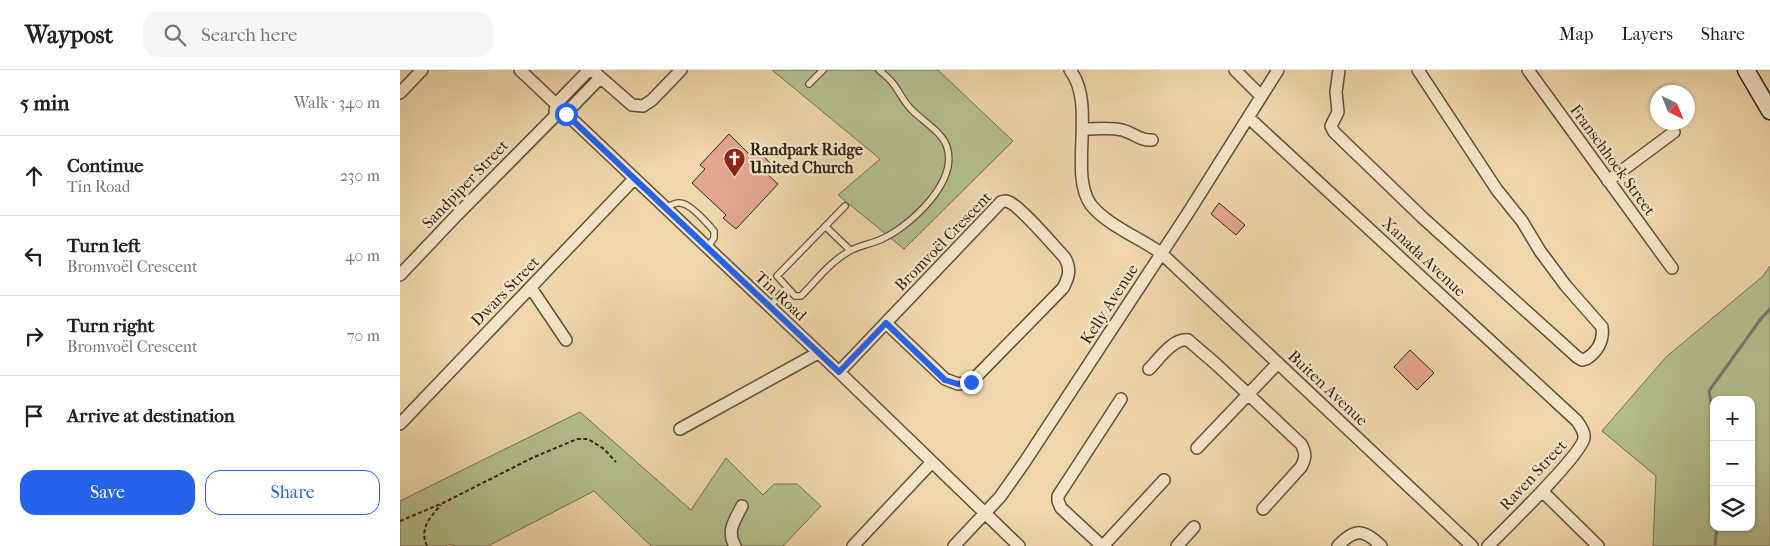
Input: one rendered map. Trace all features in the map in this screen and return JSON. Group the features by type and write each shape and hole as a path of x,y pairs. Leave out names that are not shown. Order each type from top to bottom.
{"street":[{"path":"400,93 422,70"},
{"name":"Tin Road","path":"520,70 559,111 666,208 1019,546"},
{"path":"594,73 632,105 644,106 681,70"},
{"name":"Buiten Avenue","path":"1070,70 1076,77 1080,90 1083,129 1082,177 1085,193 1091,205 1113,223 1161,253 1472,546"},
{"path":"1235,70 1262,96"},
{"name":"Kelly Avenue","path":"954,546 1000,497 1063,405 1249,118 1278,70"},
{"path":"1339,70 1336,92 1338,112 1331,126 1334,132 1423,218 1577,357 1582,360 1586,359 1601,342 1602,328 1566,286 1540,251 1514,210 1497,190 1418,70"},
{"name":"Franschhoek Street","path":"1528,70 1672,268"},
{"path":"1746,70 1770,111"},
{"name":"Sandpiper Street","path":"400,275 594,73"},
{"name":"Xanada Avenue","path":"1249,118 1577,421"},
{"path":"1083,129 1124,130 1144,140 1152,140"},
{"path":"1608,181 1674,132"},
{"name":"Dwars Street","path":"400,424 634,179"},
{"name":"Bromvoël Crescent","path":"839,372 1002,202 1010,202 1021,211 1065,258 1069,267 1068,280 1063,288 971,382 958,384 945,380 886,323"},
{"path":"531,288 566,340"},
{"path":"1149,369 1176,342 1182,339 1188,340 1248,393 1301,444 1305,451 1305,461 1263,509"},
{"path":"680,429 818,353"},
{"path":"1197,448 1278,364"},
{"path":"1122,398 1058,496 1061,508 1103,546 1164,480"},
{"name":"Raven Street","path":"1488,546 1542,491 1583,443 1585,437 1577,421"},
{"path":"853,546 932,462"},
{"path":"1542,491 1598,546"},
{"path":"735,546 730,535 731,528 742,506"},
{"path":"1177,546 1194,527"},
{"path":"1338,546 1351,534 1364,532 1382,546"}],"lane":[{"path":"809,84 823,70"},
{"path":"845,206 777,276 795,296 801,296 838,258 850,250 882,239 899,230 913,218 939,188 945,178 949,162 946,146 937,132 913,111 902,99 896,86 879,70"},
{"path":"666,208 675,203 692,208 714,231 714,238 707,248"},
{"path":"826,226 850,250"},
{"path":"769,307 787,288"}],"path":[{"path":"400,521 443,503 532,458 577,439 588,439 604,449 616,462"},
{"path":"427,546 425,526 443,503"}],"green space":[{"path":"772,70 938,70 1013,141 904,249 838,195 880,159"},
{"path":"1770,266 1770,546 1653,546 1656,476 1602,431 1666,357 1763,276"},
{"path":"580,412 691,510 726,458 763,495 774,484 797,484 821,506 783,546 651,546 594,491 488,546 456,546 449,544 446,546 400,546 400,501"}],"building":[{"name":"Randpark Ridge United Church","path":"729,134 750,155 756,148 771,164 764,171 778,184 736,229 723,218 726,215 692,183 705,169 700,165"},
{"path":"1219,203 1245,225 1236,235 1211,214"},
{"path":"1410,350 1434,373 1417,390 1394,367"}],"waterway":[{"path":"1710,397 1709,391 1770,309"},
{"path":"1715,546 1717,531"}],"place":[{"name":"Randpark Ridge United Church","path":"734,177"}],"route":[{"path":"566,114 839,372 886,323 945,380 958,384 971,382"}]}
